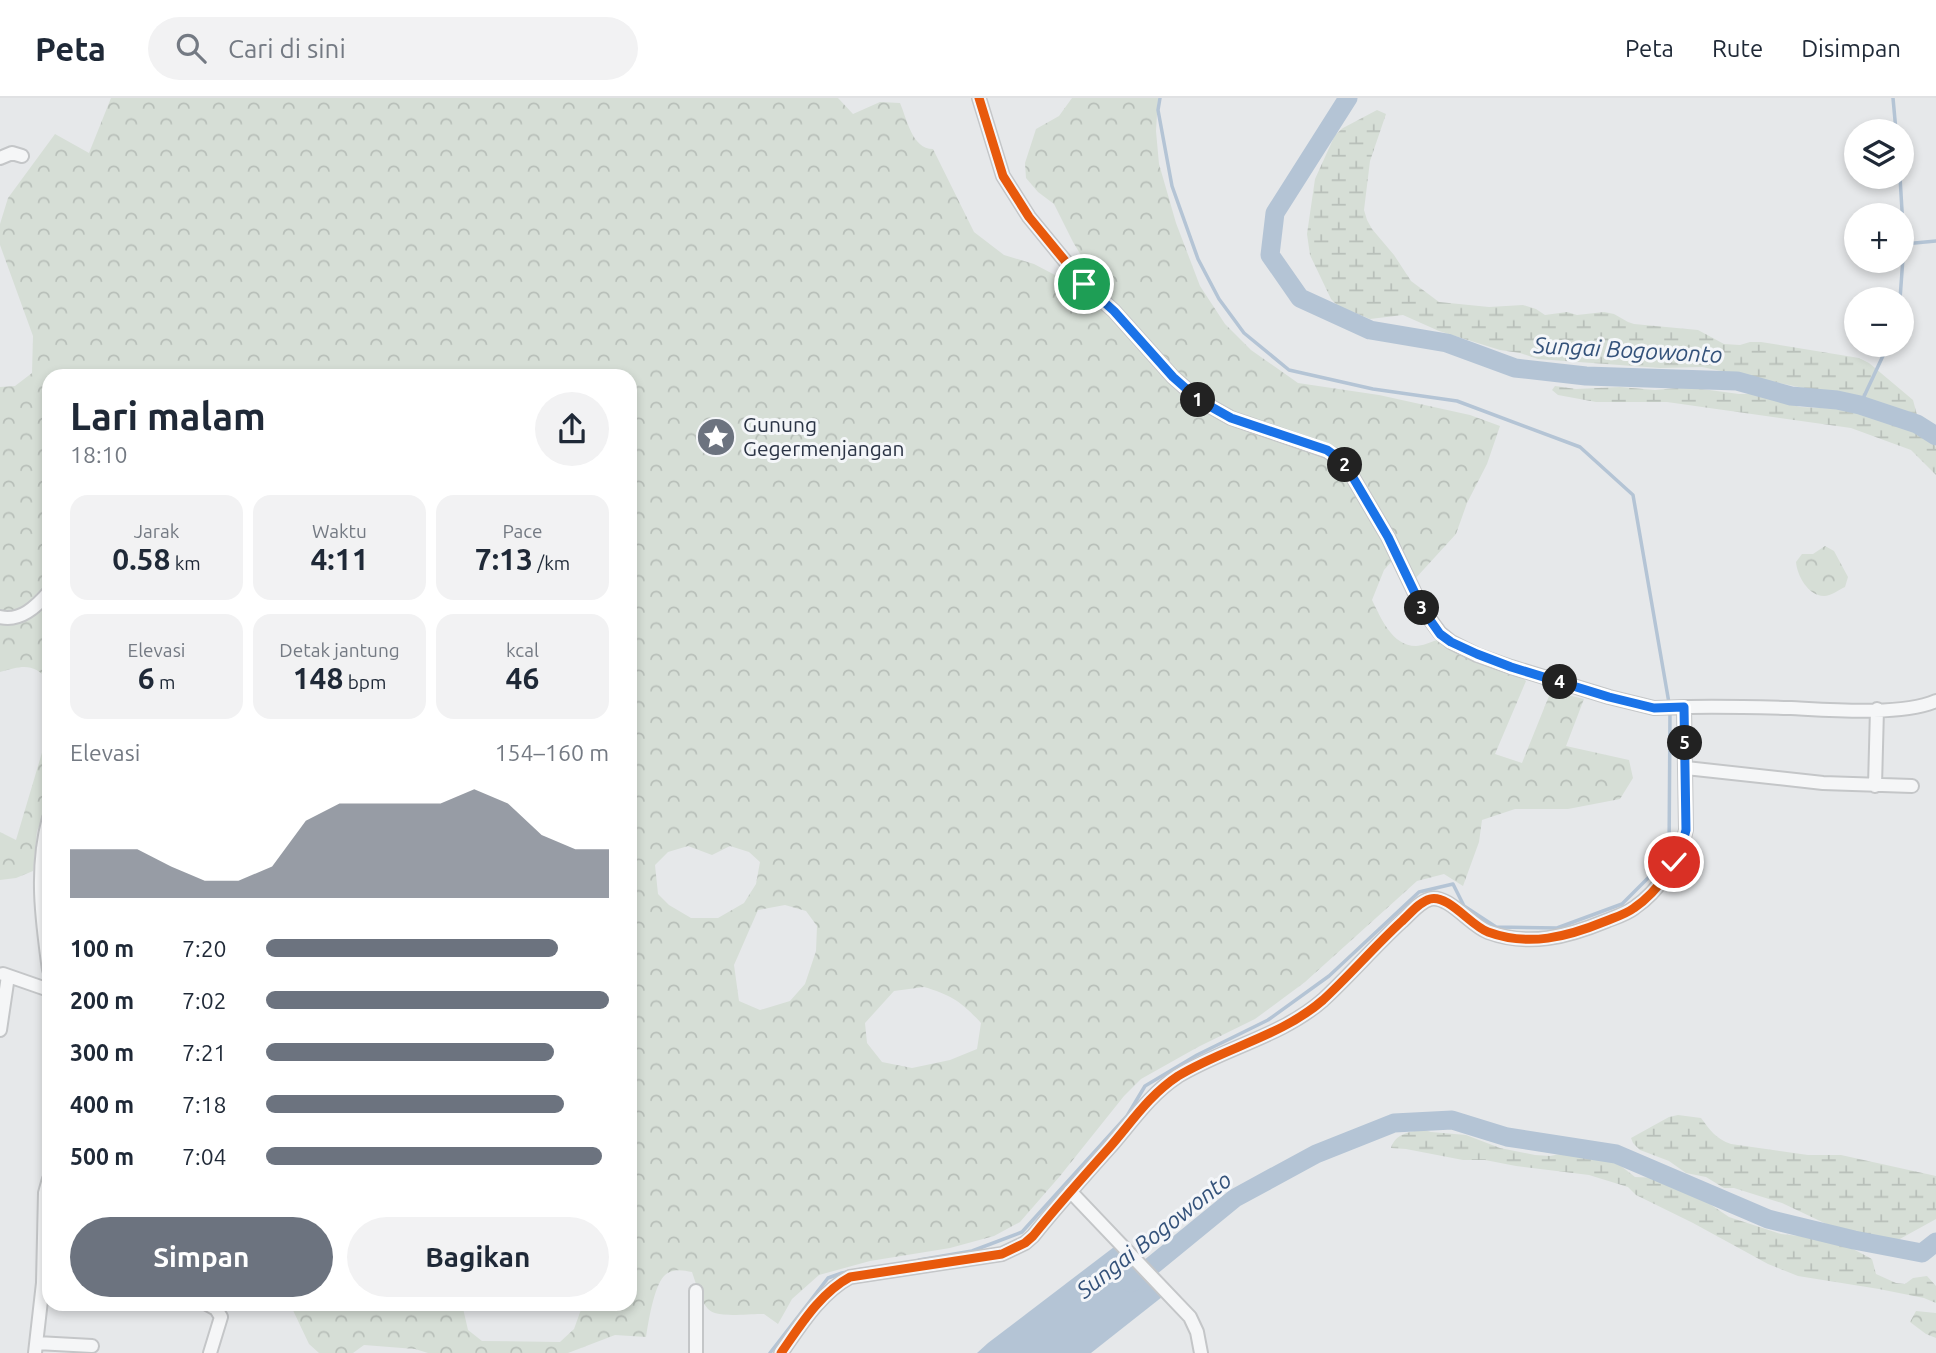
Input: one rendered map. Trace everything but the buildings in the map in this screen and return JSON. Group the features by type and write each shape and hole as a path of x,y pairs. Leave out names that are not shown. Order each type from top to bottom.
{"street":[{"path":"979,98 1003,176 1042,234 1084,284 1114,311 1173,377 1199,400 1231,418 1327,450 1338,458 1348,469 1388,537 1423,610 1440,634 1451,642 1500,663 1654,708 1737,706 1846,710 1905,708 1936,701"},
{"path":"0,158 12,153 22,156"},
{"path":"0,617 14,619 23,615 42,598"},
{"path":"780,1353 809,1314 844,1281 859,1275 1002,1254 1025,1242 1163,1087 1180,1075 1279,1028 1322,1001 1380,942 1428,900 1434,898 1447,902 1487,932 1525,940 1555,938 1635,908 1659,883 1674,862 1684,841 1686,768 1680,707"},
{"path":"1875,786 1877,709"},
{"path":"1686,768 1823,783 1912,786"},
{"path":"42,865 42,916"},
{"path":"0,1030 4,975 42,987"},
{"path":"1070,1191 1190,1317 1197,1332 1201,1353"},
{"path":"696,1291 696,1353"},
{"path":"42,1301 36,1348 92,1346"},
{"path":"210,1353 220,1317 217,1311"}],"green space":[{"path":"111,98 838,98 853,114 880,102 900,103 915,139 926,148 933,149 974,232 1004,255 1034,264 1074,285 1090,270 1054,204 1026,178 1025,163 1036,129 1059,116 1072,98 1158,98 1156,131 1159,164 1176,223 1200,286 1225,324 1251,350 1298,383 1379,395 1470,415 1500,426 1487,464 1467,503 1456,534 1414,580 1407,560 1392,561 1384,570 1372,600 1388,630 1408,645 1418,646 1437,640 1462,656 1516,672 1526,681 1495,754 1522,763 1551,691 1584,699 1566,746 1629,760 1633,778 1620,799 1568,809 1515,809 1482,820 1479,842 1463,886 1444,874 1417,881 1305,982 1255,1019 1141,1079 1020,1222 994,1236 950,1248 870,1261 819,1275 792,1299 778,1324 764,1314 726,1315 712,1312 698,1291 692,1272 677,1270 667,1273 660,1281 646,1337 615,1335 568,1353 428,1353 415,1349 364,1345 353,1353 319,1353 309,1344 293,1311 464,1311 468,1330 482,1341 560,1342 574,1329 580,1311 637,1311 637,369 42,369 42,674 27,667 0,672 0,387 15,386 32,373 33,336 0,245 0,224 8,198 55,134 89,153","holes":["688,846 712,855 730,846 749,852 760,862 756,884 744,903 718,918 691,918 669,905 658,894 655,865 668,852","785,905 806,911 817,926 816,951 805,984 790,1001 760,1010 739,1001 734,965 758,910","924,987 956,1000 981,1023 977,1049 950,1060 912,1068 882,1062 867,1043 865,1023 894,991"]},
{"path":"1377,110 1386,114 1370,161 1364,210 1372,229 1411,281 1439,302 1489,307 1523,305 1545,315 1604,312 1634,324 1698,330 1724,344 1761,342 1859,358 1869,363 1913,400 1917,415 1909,416 1880,404 1702,367 1660,368 1538,359 1439,331 1403,315 1370,319 1338,306 1331,299 1310,255 1307,234 1315,179 1335,135"},
{"path":"1555,386 1576,389 1620,387 1655,390 1687,387 1758,394 1800,407 1841,409 1899,422 1936,447 1936,475 1911,450 1851,428 1667,402 1596,402 1558,395 1552,390"},
{"path":"1825,546 1834,551 1848,577 1845,587 1824,596 1808,589 1796,562 1802,554 1813,554"},
{"path":"42,753 42,819 37,831 33,871 16,878 0,880 0,832 16,840"},
{"path":"1678,1115 1701,1118 1717,1137 1731,1144 1808,1155 1841,1155 1936,1176 1936,1219 1898,1240 1863,1236 1837,1229 1782,1203 1734,1188 1724,1188 1706,1177 1686,1173 1669,1161 1640,1150 1633,1143 1631,1138 1669,1117"},
{"path":"1422,1129 1466,1135 1500,1148 1535,1155 1550,1156 1570,1152 1612,1159 1635,1177 1660,1178 1695,1194 1729,1217 1781,1234 1836,1240 1872,1259 1876,1274 1896,1283 1905,1284 1913,1278 1927,1276 1936,1286 1936,1303 1879,1289 1798,1276 1768,1264 1636,1195 1628,1187 1589,1175 1485,1160 1463,1160 1391,1148 1399,1136"},
{"path":"1916,1311 1936,1313 1936,1338 1910,1322"}],"water":[{"path":"1114,1247 1162,1297 1091,1353 977,1353 988,1343"}],"waterway":[{"path":"1160,98 1158,110 1172,186 1198,259 1219,299 1244,333 1289,370 1373,389 1457,401 1580,447 1633,495 1669,703"},
{"name":"Sungai Bogowonto","path":"1348,98 1275,213 1270,255 1300,298 1370,330 1447,343 1515,368 1586,376 1737,381 1791,396 1860,405 1917,424 1936,436"},
{"path":"1893,98 1895,119"},
{"path":"1901,189 1902,203"},
{"path":"1901,287 1904,244 1936,241"},
{"path":"1860,405 1882,357"},
{"path":"919,1260 972,1251 1022,1232 1127,1116 1145,1086 1197,1055 1268,1020 1329,976 1419,892 1453,884 1464,906 1496,927 1557,928 1622,904 1669,857 1670,711"},
{"name":"Sungai Bogowonto","path":"1131,1283 1235,1198 1316,1154 1394,1123 1452,1120 1507,1137 1616,1154 1768,1219 1922,1253 1936,1242"},
{"path":"770,1353 828,1278 863,1269"}],"cycle path":[{"path":"781,1353 820,1301 850,1277 1002,1254 1025,1243 1158,1092 1196,1066 1290,1023 1307,1012 1323,1000 1422,903 1430,899 1444,901 1481,929 1518,939 1548,938 1577,932 1624,914 1652,893 1674,863 1686,830 1684,707 1654,708 1609,697 1477,655 1451,642 1440,633 1423,610 1388,537 1348,469 1338,458 1327,451 1231,418 1199,400 1173,377 1114,311 1084,284 1029,217 1003,176 979,98"}],"place":[{"name":"Gunung Gegermenjangan","path":"716,437"}],"route":[{"path":"1084,284 1114,311 1173,377 1212,409 1327,450 1338,458 1348,469 1388,537 1423,610 1440,634 1451,642 1511,667 1609,697 1654,708 1684,707 1686,830 1674,862"}]}
